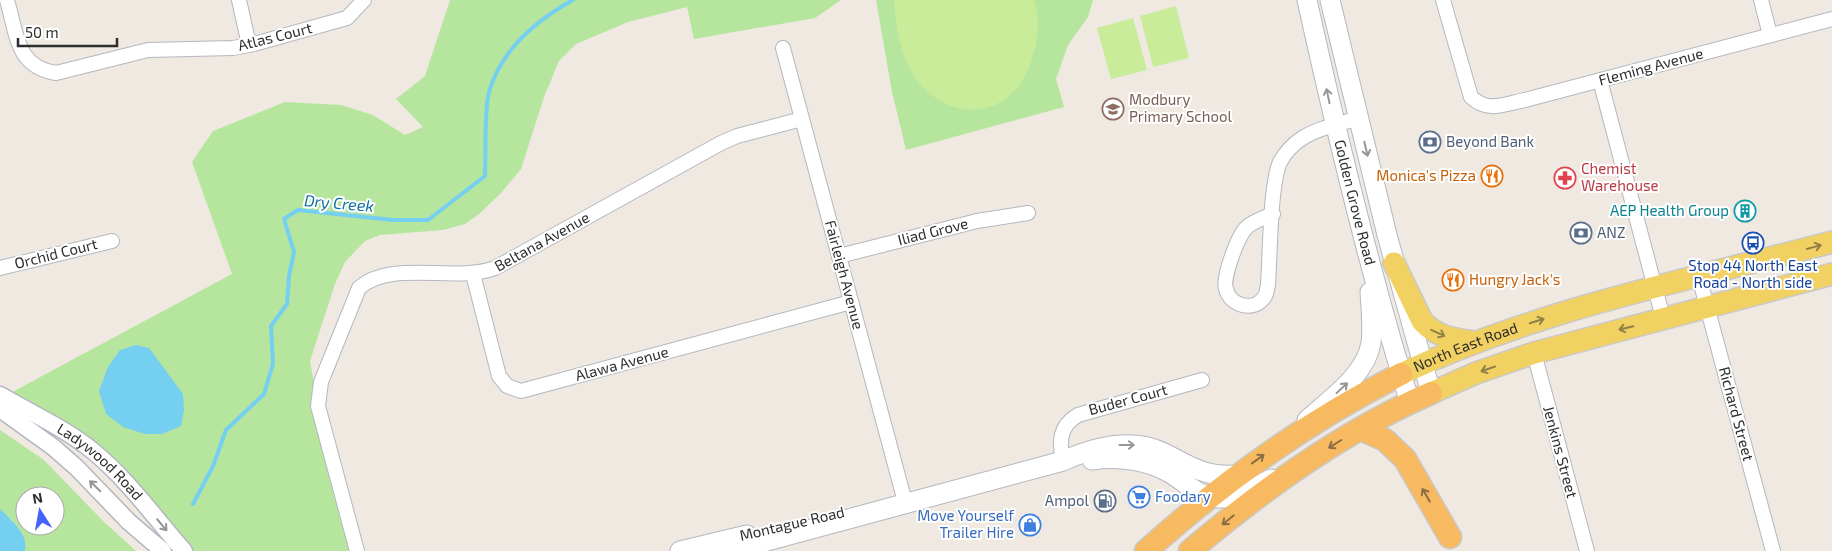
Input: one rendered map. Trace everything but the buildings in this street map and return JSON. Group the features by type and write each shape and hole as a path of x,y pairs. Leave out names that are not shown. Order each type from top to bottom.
{"highway":[{"name":"North East Road","path":"1146,551 1209,497 1280,444 1322,417 1401,374"},
{"name":"North East Road","path":"1190,551 1278,481 1310,460 1361,429 1431,393"},
{"path":"1361,429 1385,440 1406,458 1450,537"}],"main road":[{"name":"Golden Grove Road","path":"1307,0 1334,126 1410,403"},
{"name":"Golden Grove Road","path":"1330,0 1394,263 1431,393"},
{"name":"North East Road","path":"1401,374 1474,342 1560,314 1832,242"},
{"path":"1280,444 1347,384 1363,364 1371,345 1370,262"},
{"path":"1394,263 1422,321 1428,328 1438,334 1474,342"},
{"name":"North East Road","path":"1431,393 1476,373 1534,353 1832,274"},
{"name":"Montague Road","path":"730,551 860,517 905,502 1063,461 1090,451 1115,445 1134,445 1164,453 1199,472 1215,475 1237,475"},
{"name":"Montague Road","path":"1063,461 1114,458 1148,464 1172,474 1191,489 1209,497 1234,496 1310,460"},
{"name":"Montague Road","path":"680,551 858,509 905,502"}],"street":[{"name":"Atlas Court","path":"7,0 24,57 31,65 42,71 56,73 148,50 233,48 249,45 347,18 364,0"},
{"path":"239,0 249,45"},
{"name":"Fleming Avenue","path":"1443,0 1471,97 1480,105 1490,107 1600,80 1832,18"},
{"path":"1761,0 1770,35"},
{"name":"Fairleigh Avenue","path":"783,48 905,502"},
{"path":"1600,80 1663,318"},
{"path":"1273,214 1251,224 1239,238 1225,279 1225,288 1234,302 1241,305 1251,306 1265,296 1268,285 1273,214 1275,181 1281,161 1302,138 1359,118"},
{"name":"Beltana Avenue","path":"357,551 318,406 321,382 354,298 363,284 388,276 409,273 473,274 495,268 721,143 737,136 802,119"},
{"name":"Iliad Grove","path":"839,256 977,221 1028,213"},
{"name":"Orchid Court","path":"0,268 112,241"},
{"name":"Alawa Avenue","path":"473,274 499,376 507,386 521,391 851,302"},
{"name":"Richard Street","path":"1699,277 1773,551"},
{"name":"Jenkins Street","path":"1534,353 1587,551"},
{"name":"Buder Court","path":"1063,461 1060,440 1062,432 1066,425 1078,415 1202,380"},
{"name":"Ladywood Road","path":"0,395 56,425 95,452 184,551"},
{"name":"Ladywood Road","path":"0,409 77,468 129,522 163,551"}],"green space":[{"path":"450,0 841,0 815,18 694,39 687,7 628,22 576,44 559,61 544,97 521,169 501,193 479,214 465,224 443,230 380,235 365,241 345,262 335,284 310,361 318,406 357,551 184,551 123,480 3,397 232,274 192,162 213,131 285,102 341,105 373,115 405,135 423,127 396,99 425,76"},
{"path":"876,0 1093,0 1088,17 1068,45 1056,79 1064,107 906,150 892,92"},
{"path":"894,0 1034,0 1038,21 1037,35 1033,56 1023,79 1009,96 992,106 974,110 955,107 937,98 920,84 907,63 899,40"},
{"path":"1176,6 1189,58 1153,67 1140,16"},
{"path":"1133,18 1147,70 1111,79 1097,28"},
{"path":"0,430 44,460 103,521 136,551 0,551"}],"water":[{"path":"136,345 149,348 183,394 184,410 181,426 162,434 145,434 123,427 106,414 99,391 108,367 120,350"},
{"path":"0,509 15,524 15,536 23,536 26,545 25,551 0,551"}],"waterway":[{"name":"Dry Creek","path":"193,504 213,466 226,430 264,394 273,364 271,326 287,304 289,276 294,252 284,219 298,210 393,220 428,220 485,176 487,100 502,63 511,50 534,27 573,0"}],"place":[{"name":"Modbury Primary School","path":"1113,109"},
{"name":"Beyond Bank","path":"1430,142"},
{"name":"Monica's Pizza","path":"1492,176"},
{"name":"Chemist Warehouse","path":"1565,178"},
{"name":"AEP Health Group","path":"1745,211"},
{"name":"ANZ","path":"1581,233"},
{"name":"Stop 44 North East Road - North side","path":"1753,243"},
{"name":"Hungry Jack's","path":"1453,280"},
{"name":"Foodary","path":"1139,497"},
{"name":"Ampol","path":"1105,501"},
{"name":"Move Yourself Trailer Hire","path":"1030,525"}]}
